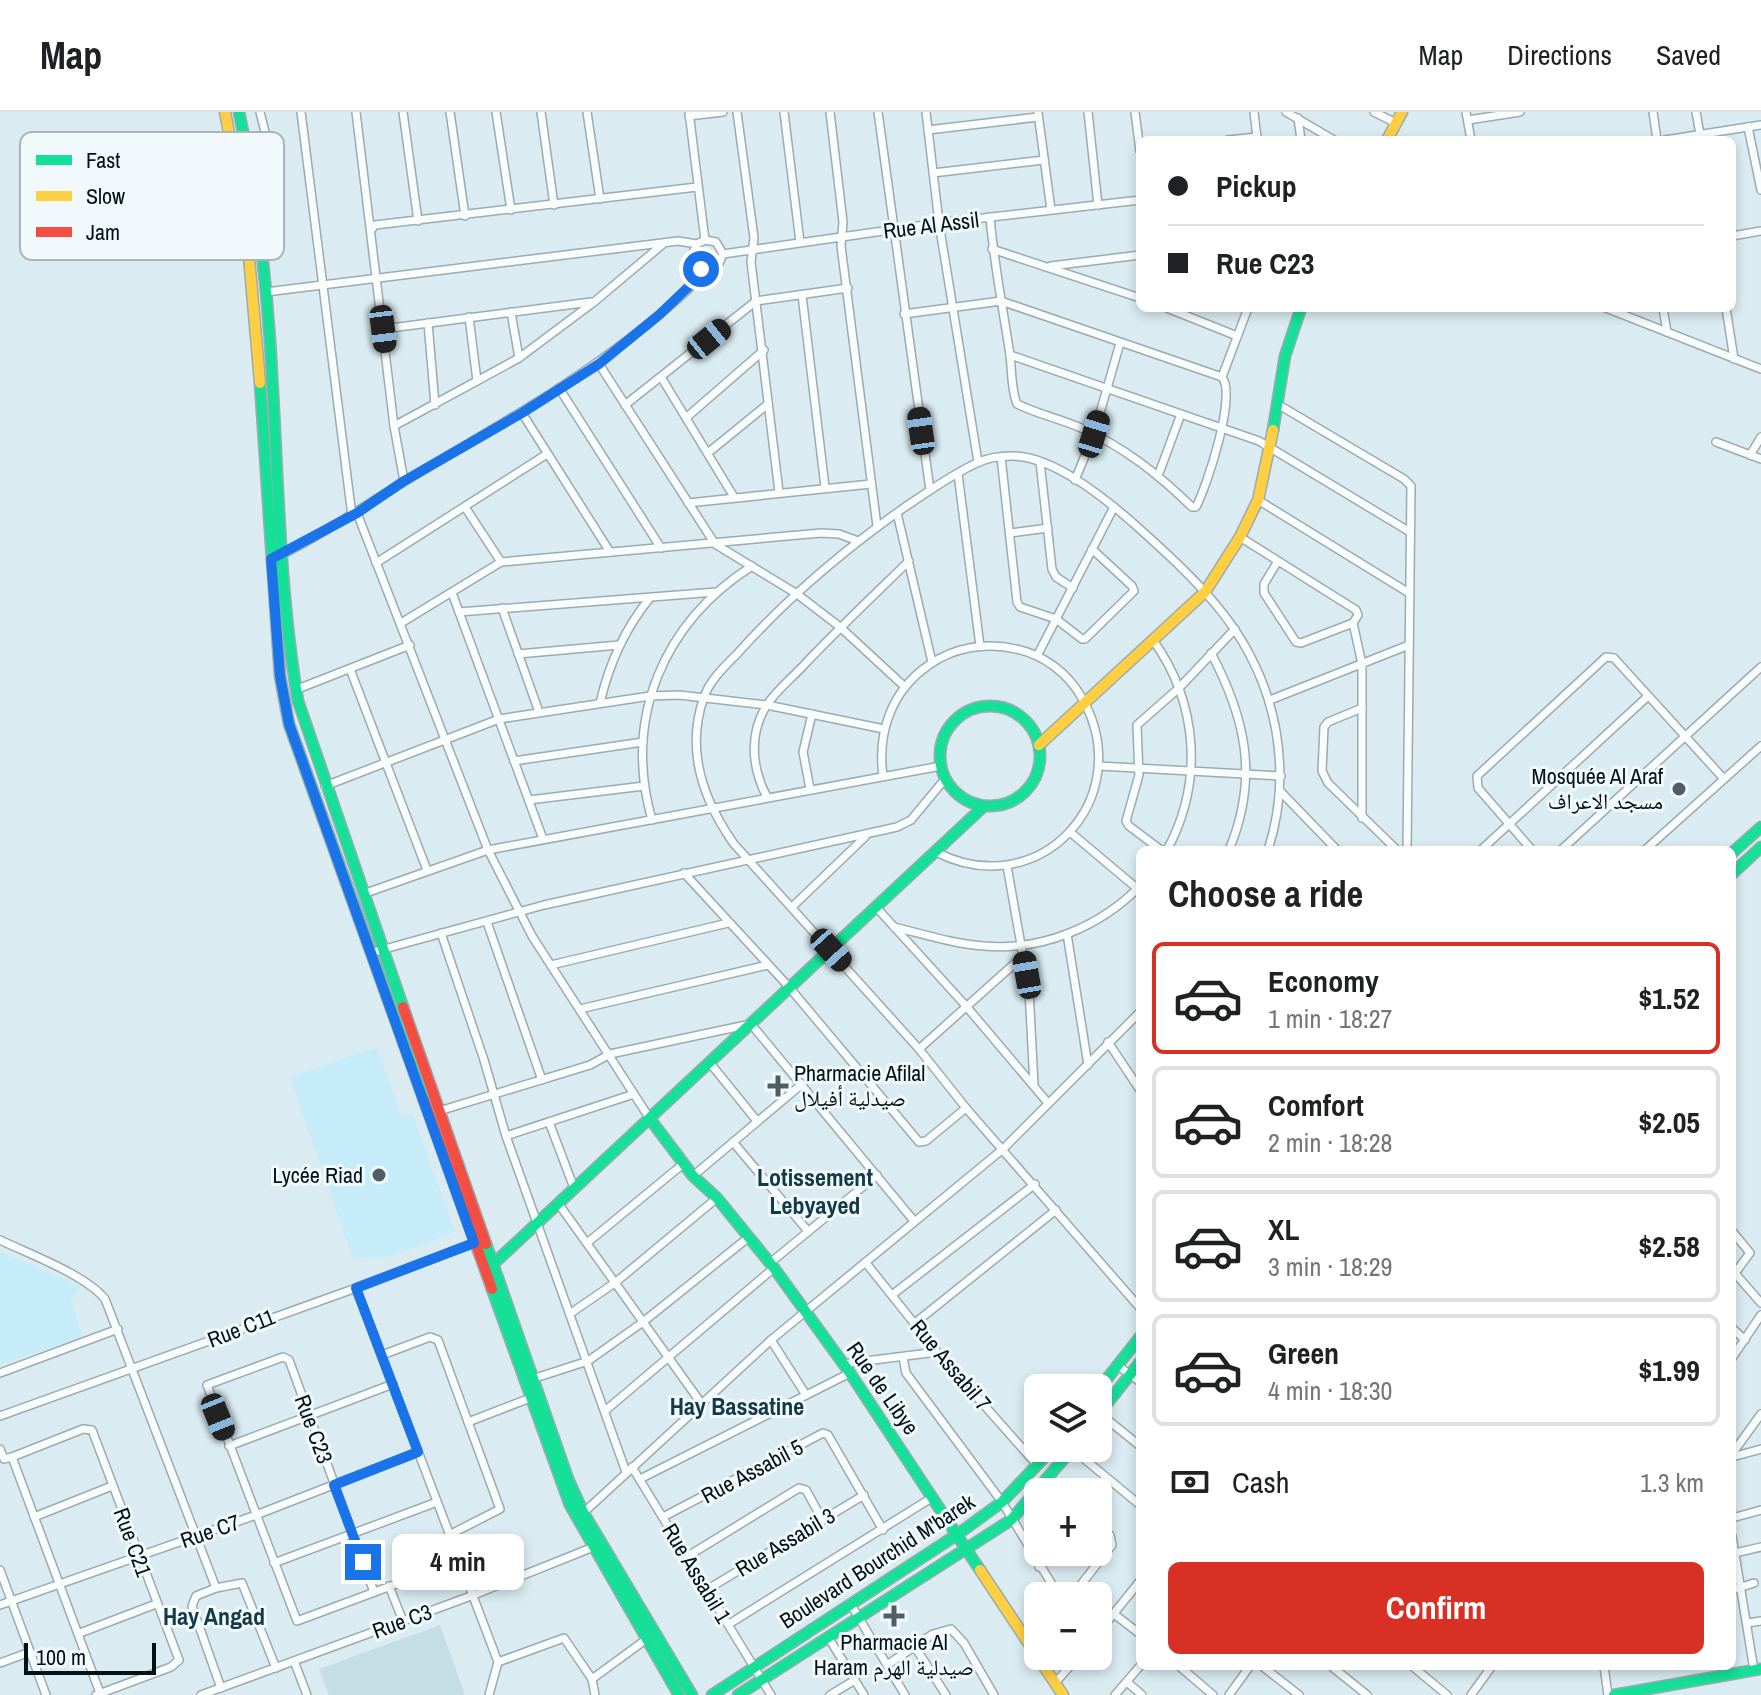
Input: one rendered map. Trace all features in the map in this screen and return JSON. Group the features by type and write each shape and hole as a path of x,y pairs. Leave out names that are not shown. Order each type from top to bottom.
{"main road":[{"path":"225,112 229,132"},
{"path":"239,112 243,132"},
{"path":"1389,136 1402,112"},
{"path":"250,260 280,676 285,708 370,953 580,1516 652,1636 692,1695"},
{"path":"262,260 295,690 325,786 439,1111 478,1241"},
{"path":"1039,745 1205,592 1240,537 1258,500 1279,405 1285,356 1300,312"},
{"path":"994,706 1015,713 1029,724 1039,745 1038,770 1026,792 1009,803 983,807 959,796 945,779 941,766 940,749 949,727 961,715 976,708 994,706"},
{"path":"488,1268 983,807"},
{"path":"1736,849 1761,827"},
{"path":"1736,870 1761,847"},
{"name":"Rue de Libye","path":"650,1119 683,1164 717,1198 772,1266 846,1369 1063,1695"},
{"path":"1110,1374 1136,1342"},
{"path":"1112,1397 1136,1367"},
{"name":"Boulevard Bourchid M'barek","path":"712,1695 958,1534 1002,1502 1041,1462"},
{"name":"Boulevard Bourchid M'barek","path":"738,1695 1011,1520 1060,1462"},
{"path":"652,1636 679,1695"},
{"path":"1611,1695 1708,1672 1758,1669"}],"street":[{"path":"260,112 265,132"},
{"path":"301,112 354,514 410,645 488,850 518,912 650,1119"},
{"path":"356,112 394,426 404,481"},
{"path":"403,112 418,221"},
{"path":"450,112 465,216"},
{"path":"496,112 511,210"},
{"path":"541,112 554,205"},
{"path":"587,112 600,199"},
{"path":"706,270 699,268 693,260 693,250 701,242 689,114 723,112"},
{"path":"737,112 754,238 751,262 779,492"},
{"path":"784,112 800,242"},
{"path":"830,112 842,215 841,237 877,526"},
{"path":"878,112 930,490"},
{"path":"926,112 939,223 978,462"},
{"path":"1088,112 1098,205"},
{"path":"1135,112 1138,136"},
{"path":"1254,112 1257,136"},
{"path":"1286,112 1327,136"},
{"path":"1374,112 1396,123"},
{"path":"1470,136 1467,116 1520,112"},
{"path":"1653,112 1656,136"},
{"path":"1696,112 1700,136"},
{"path":"928,130 1038,114 1051,210"},
{"path":"1298,118 1300,136"},
{"path":"1705,136 1761,125"},
{"path":"1748,127 1761,190"},
{"path":"933,173 1044,160"},
{"path":"371,229 375,225 697,187"},
{"name":"Rue Al Assil","path":"723,254 892,229 1136,200"},
{"path":"990,217 992,249 1017,404 1094,434 1141,461 1192,507 1196,507 1222,428 1227,388 1222,377 1246,312"},
{"path":"1736,235 1761,231"},
{"path":"266,292 683,241 718,244 723,254 718,266 706,270 659,315 599,364 354,514 271,559"},
{"path":"394,426 519,358 594,302 663,244"},
{"path":"992,249 1136,297"},
{"path":"1049,266 1136,255"},
{"path":"625,405 756,301 848,288"},
{"path":"802,295 825,487"},
{"path":"904,314 1001,301 1222,377"},
{"path":"383,329 594,302"},
{"path":"511,312 519,358"},
{"path":"1178,312 1237,336"},
{"path":"1200,320 1203,312"},
{"path":"1616,312 1761,369"},
{"path":"1664,312 1667,332"},
{"path":"1727,312 1734,359"},
{"path":"469,317 477,381"},
{"path":"428,323 435,405"},
{"path":"1075,480 1094,434 1120,343"},
{"path":"687,417 764,350"},
{"path":"1010,355 1259,441 1410,532"},
{"path":"599,364 715,544 797,594 840,627 905,687"},
{"path":"661,377 734,497"},
{"path":"559,388 661,548"},
{"path":"709,452 768,404"},
{"path":"1279,405 1408,481 1413,494 1407,846"},
{"path":"522,413 610,552"},
{"path":"1158,476 1181,414"},
{"path":"1750,455 1761,437"},
{"path":"1716,442 1761,459"},
{"path":"376,563 547,454"},
{"path":"1136,1303 966,1108 919,1049 745,859 711,807 702,786 696,756 698,723 704,698 721,671 765,624 877,526 978,462 1019,456 1040,462 1075,480 1114,507 1205,592 1235,629 1251,654 1270,700 1281,776 1279,811 1269,846"},
{"path":"1001,457 1019,604 1022,608 1056,619 1084,639 1133,594 1132,586 1092,549"},
{"path":"1040,462 1054,575 1073,588"},
{"path":"958,474 980,646"},
{"path":"688,503 871,484"},
{"path":"1258,500 1409,593"},
{"path":"465,507 501,562"},
{"path":"1037,656 1114,507"},
{"path":"897,513 932,662"},
{"path":"1010,533 1048,528"},
{"path":"401,623 501,562 821,533 839,534 858,541"},
{"path":"1240,537 1356,610 1358,614 1353,623 1301,643 1296,642 1264,593 1264,584 1278,561"},
{"path":"767,797 758,776 754,750 767,705 840,627 909,561"},
{"path":"652,820 644,786 643,742 650,696 672,645 689,621 716,592 752,566"},
{"path":"459,612 716,592"},
{"path":"452,593 543,839"},
{"path":"600,703 619,645 649,599"},
{"path":"502,608 539,712"},
{"path":"1353,623 1362,664 1362,818"},
{"path":"1159,846 1127,823 1140,768 1137,725 1179,688 1235,629"},
{"path":"1153,640 1171,668 1190,732 1192,771 1183,814 1166,846"},
{"path":"295,690 410,645"},
{"path":"518,654 619,645"},
{"path":"1270,700 1409,645"},
{"path":"883,776 881,752 884,729 892,707 905,687 932,662 980,646 1014,648 1037,656 1068,677 1084,701 1097,736 1099,766 1092,796 1070,832 1036,857 1007,866 970,865 936,852"},
{"path":"1211,653 1228,684 1244,743 1247,775 1241,814 1230,846"},
{"path":"1528,846 1478,788 1477,776 1606,657 1614,658 1724,779"},
{"path":"1565,846 1761,667"},
{"path":"350,669 427,870"},
{"path":"325,786 499,719 650,696 679,695 767,705 884,729"},
{"path":"1485,846 1647,697"},
{"path":"1362,708 1328,722 1324,727 1322,771 1328,783 1393,846"},
{"path":"810,789 803,752 812,714"},
{"path":"514,761 643,742"},
{"path":"1649,846 1761,746"},
{"path":"363,894 488,850 941,766"},
{"path":"1099,766 1281,776"},
{"path":"370,953 518,912 745,859 867,836 911,820 945,779"},
{"path":"529,800 644,786"},
{"path":"1280,791 1333,846"},
{"path":"1070,832 1136,887"},
{"path":"792,907 867,836"},
{"path":"1007,866 1031,1003 1034,1086"},
{"path":"684,873 789,987 919,1142 926,1141 966,1108"},
{"path":"894,927 982,946 1020,945 1067,934 1104,915 1136,891"},
{"path":"876,907 1048,1103"},
{"path":"487,922 542,1080"},
{"path":"551,965 728,923"},
{"name":"Rue Assabil 1","path":"441,933 506,1136 629,1470 640,1479 771,1695"},
{"path":"1067,934 1088,1065"},
{"path":"919,1049 1023,956"},
{"path":"580,1009 768,965"},
{"path":"580,1516 771,1340 1003,1149 1136,1016"},
{"path":"439,1111 590,1065 610,1054 751,1024 914,1221"},
{"path":"1108,1042 1136,1084"},
{"path":"710,1063 757,1121"},
{"path":"693,1176 802,1084"},
{"path":"506,1136 634,1094"},
{"path":"549,1122 574,1188"},
{"path":"733,1142 807,1230"},
{"path":"587,1243 683,1164"},
{"path":"606,1410 670,1358 772,1266 807,1230 877,1175"},
{"path":"892,1295 1035,1184"},
{"path":"571,1313 616,1282 717,1198"},
{"path":"558,1203 701,1403"},
{"path":"915,1323 1056,1210"},
{"path":"1736,1236 1750,1253 1736,1270"},
{"path":"528,1380 588,1361 643,1322 749,1237"},
{"path":"0,1240 94,1288 105,1299 216,1588"},
{"name":"Rue C11","path":"0,1416 478,1241"},
{"name":"Rue Assabil 7","path":"866,1263 937,1352 1038,1466"},
{"path":"1736,1274 1761,1303"},
{"path":"356,1288 498,1662 489,1695"},
{"path":"1736,1352 1761,1315"},
{"path":"0,1373 118,1329"},
{"path":"1736,1332 1745,1340"},
{"path":"382,1355 434,1337 438,1340 500,1509 449,1535"},
{"path":"771,1340 806,1395"},
{"path":"640,1479 806,1395 846,1369 937,1352"},
{"name":"Rue C23","path":"229,1446 206,1386 286,1357 374,1592"},
{"path":"903,1357 906,1373 1002,1502 1049,1582"},
{"path":"1117,1365 1136,1379"},
{"path":"393,1384 229,1446 297,1621 458,1561"},
{"path":"468,1422 534,1397"},
{"path":"1736,1450 1761,1414"},
{"path":"1112,1423 1136,1443"},
{"name":"Rue C21","path":"5,1459 90,1428 178,1663 98,1694"},
{"name":"Rue Assabil 5","path":"663,1517 823,1433 828,1435 883,1530"},
{"path":"0,1449 34,1517 80,1633 98,1694"},
{"path":"1736,1455 1761,1449"},
{"name":"Rue C7","path":"0,1605 256,1515 418,1452"},
{"path":"1089,1462 1136,1502"},
{"path":"34,1517 112,1486"},
{"path":"688,1556 799,1488 806,1490 822,1519"},
{"name":"Rue Assabil 3","path":"708,1589 864,1495"},
{"path":"729,1624 933,1497"},
{"path":"274,1563 437,1502"},
{"path":"1736,1517 1761,1510"},
{"name":"Rue C3","path":"201,1695 471,1596 597,1545"},
{"path":"1736,1553 1761,1547"},
{"path":"1736,1558 1758,1669"},
{"path":"1083,1582 1096,1566"},
{"path":"0,1570 46,1695"},
{"path":"221,1688 192,1606 196,1596 216,1588 239,1582 244,1585 276,1668"},
{"path":"1736,1589 1754,1583"},
{"path":"389,1586 403,1621"},
{"path":"1112,1616 1136,1586"},
{"path":"850,1603 905,1695"},
{"path":"80,1633 156,1604"},
{"path":"1114,1614 1136,1631"},
{"path":"1748,1623 1761,1621"},
{"path":"887,1665 940,1631 951,1629 964,1643 994,1695"},
{"path":"592,1679 652,1636"},
{"path":"828,1637 864,1695"},
{"path":"498,1662 564,1638 592,1679 595,1695"},
{"path":"915,1647 946,1695"},
{"path":"0,1663 30,1652"},
{"path":"294,1661 307,1695"},
{"path":"1055,1683 1067,1670"},
{"path":"1115,1695 1137,1670"},
{"path":"1184,1670 1213,1695"},
{"path":"1229,1695 1247,1670"},
{"path":"1267,1670 1299,1695"},
{"path":"1336,1670 1367,1695"},
{"path":"1417,1670 1447,1695"},
{"path":"1471,1695 1489,1670"},
{"path":"1605,1670 1611,1695"},
{"path":"830,1695 855,1680"},
{"path":"1127,1682 1142,1695"}],"shaded area":[{"name":"Lycée Riad","path":"376,1047 402,1117 412,1113 455,1232 393,1256 353,1259 290,1077"},
{"path":"0,1252 81,1286 71,1300 83,1337 0,1365"},
{"path":"440,1625 465,1695 329,1695 319,1669"}],"traffic: fast":[{"path":"239,112 243,132"},
{"path":"262,260 270,342 282,567 298,701 403,1007"},
{"path":"1273,430 1285,356 1300,312"},
{"path":"260,383 280,676 289,724 424,1100"},
{"path":"990,706 1009,709 1026,720 1037,737 1040,756 1037,775 1026,792 1009,803 990,806 971,803 954,792 943,775 940,756 943,737 954,720 971,709 990,706"},
{"path":"489,1268 983,807"},
{"path":"1736,849 1761,827"},
{"path":"1736,870 1761,847"},
{"path":"650,1119 693,1176 717,1198 774,1268 850,1373 980,1570"},
{"path":"486,1244 568,1479 583,1512 692,1695"},
{"path":"492,1289 570,1505 679,1695"},
{"path":"1111,1374 1136,1342"},
{"path":"1112,1397 1136,1367"},
{"path":"712,1695 958,1534 1002,1502 1040,1462"},
{"path":"738,1695 1011,1520 1061,1462"},
{"path":"1614,1695 1761,1669"}],"traffic: slow":[{"path":"225,112 229,132"},
{"path":"1389,136 1402,112"},
{"path":"249,260 260,383"},
{"path":"1039,745 1205,592 1240,537 1258,500 1273,430"},
{"path":"980,1570 1063,1695"}],"traffic: jam":[{"path":"403,1007 486,1244"},
{"path":"424,1100 492,1289"}],"place":[{"name":"Mosquée Al Araf مسجد الاعراف","path":"1679,789"},
{"name":"Pharmacie Afilal صيدلية أفيلال","path":"778,1086"},
{"name":"Lycée Riad","path":"379,1175"},
{"name":"Pharmacie Al Haram صيدلية الهرم","path":"894,1616"}],"district":[{"name":"Lotissement Lebyayed","path":"815,1191"},
{"name":"Hay Bassatine","path":"737,1406"},
{"name":"Hay Angad","path":"214,1616"}],"route":[{"path":"363,1562 334,1485 418,1452 356,1288 474,1243 289,724 280,676 271,559 357,513 404,481 522,413 599,364 699,279 706,270 701,269"}]}
